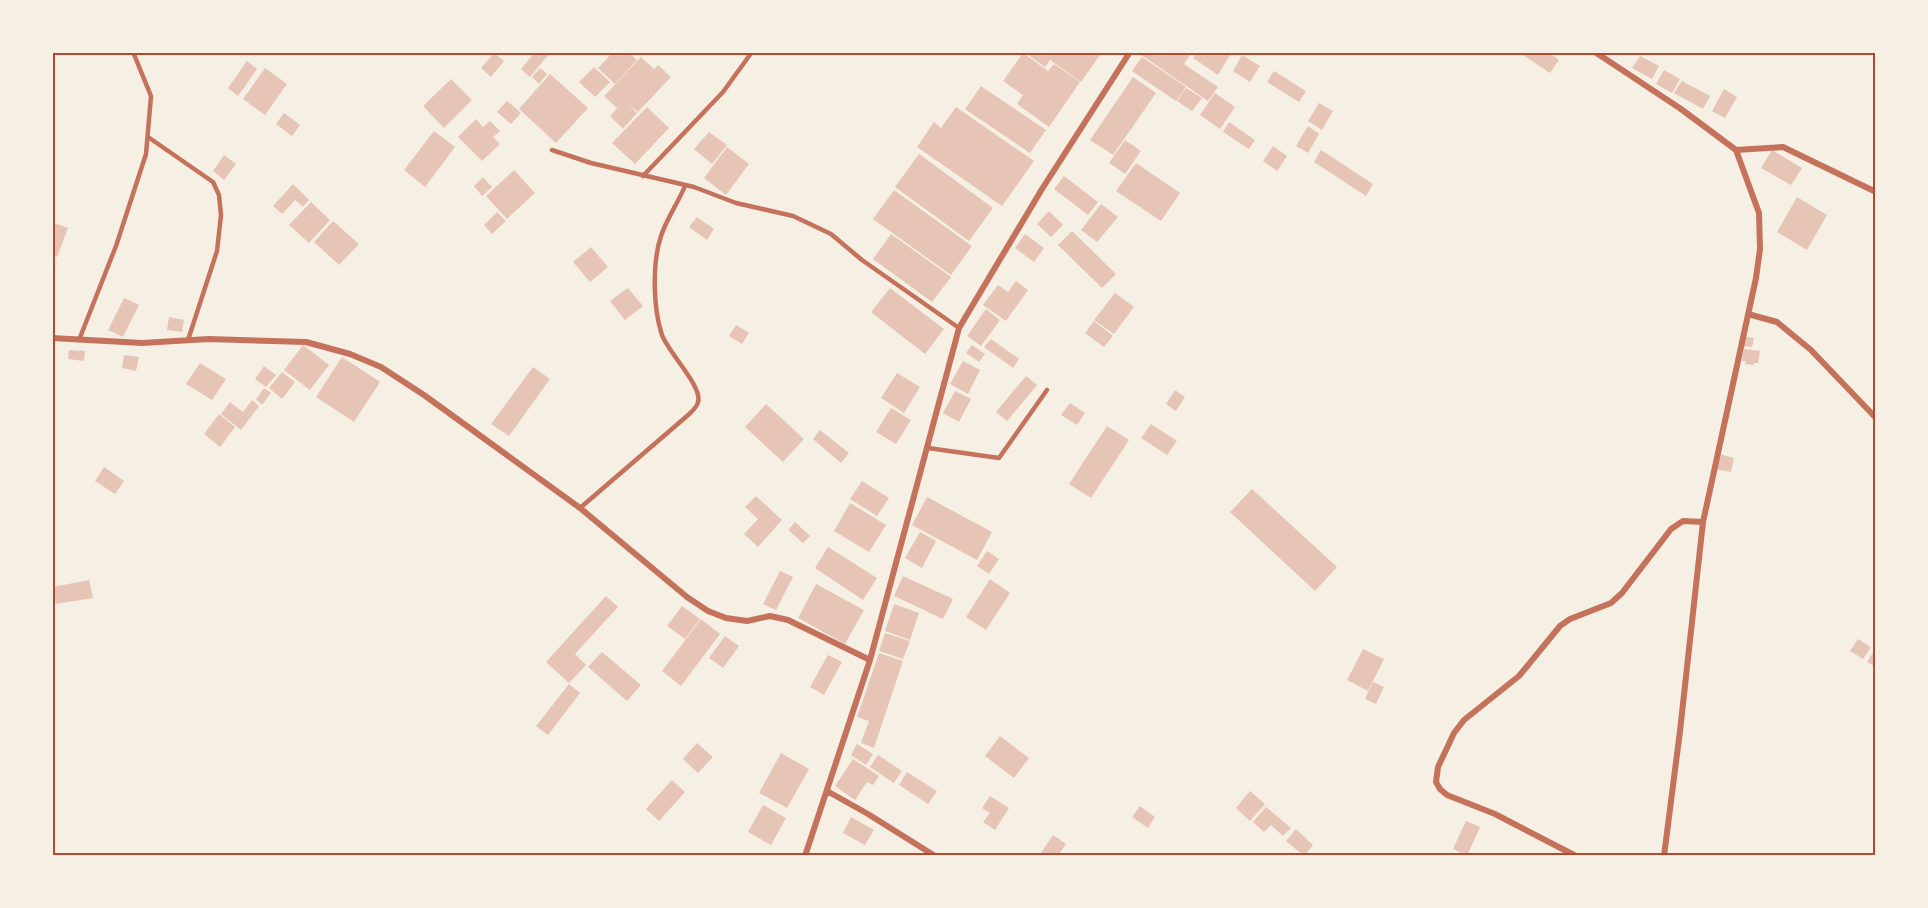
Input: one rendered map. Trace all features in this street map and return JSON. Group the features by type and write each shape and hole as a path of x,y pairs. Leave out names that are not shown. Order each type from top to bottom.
{"street":[{"path":"805,855 870,660 959,328 1042,189 1130,52"},
{"path":"1595,52 1681,109 1736,150 1759,213 1760,249 1756,278 1703,522 1664,855"},
{"path":"1736,150 1783,147 1875,192"},
{"path":"1748,314 1777,322 1810,350 1875,418"},
{"path":"52,338 142,343 188,340 306,342 350,354 381,367 424,395 580,508 687,597 708,610 726,618 747,621 770,616 788,620 870,660"},
{"path":"1576,855 1495,814 1447,795 1436,782 1438,767 1454,733 1464,720 1519,676 1560,626 1570,618 1611,603 1622,593 1671,530 1683,521 1703,522"},
{"path":"827,791 935,855"}],"lane":[{"path":"79,340 116,246 146,154 151,96 133,52"},
{"path":"643,176 723,92 752,52"},
{"path":"148,137 213,182 219,195 221,215 217,251 188,340"},
{"path":"552,150 591,163 694,187 736,203 793,216 831,234 862,260 959,328"},
{"path":"580,508 698,404 699,397 693,382 669,350 657,315 655,276 661,236 685,186"},
{"path":"928,448 999,458 1047,390"}],"building":[{"path":"535,52 549,54 530,77 521,69"},
{"path":"613,52 629,52 637,60 615,84 598,68"},
{"path":"1024,52 1102,52 1081,82 1050,60 1045,67"},
{"path":"1142,52 1192,52 1184,64 1218,87 1208,101 1140,54"},
{"path":"1196,52 1232,52 1218,75 1193,58"},
{"path":"1519,52 1548,52 1559,60 1550,73"},
{"path":"494,53 504,61 491,77 481,68"},
{"path":"1023,53 1048,71 1054,64 1080,82 1049,127 1017,104 1023,95 1003,81"},
{"path":"1242,55 1260,66 1250,82 1233,71"},
{"path":"1640,56 1659,66 1652,79 1632,68"},
{"path":"641,57 654,69 645,79 658,65 671,77 638,112 628,104 637,113 623,129 610,116 625,100 617,108 604,96"},
{"path":"1142,57 1186,87 1176,101 1132,71"},
{"path":"247,61 257,69 238,96 228,88"},
{"path":"594,67 610,82 595,97 579,82"},
{"path":"265,68 287,84 265,115 243,99"},
{"path":"540,68 547,74 539,84 532,77"},
{"path":"1664,70 1680,79 1672,93 1656,84"},
{"path":"1274,71 1306,91 1299,102 1267,82"},
{"path":"550,74 588,108 556,143 519,109"},
{"path":"1133,77 1156,93 1113,155 1090,140"},
{"path":"451,79 472,100 444,128 423,106"},
{"path":"1682,81 1710,96 1703,109 1674,93"},
{"path":"981,86 1046,130 1030,153 965,109"},
{"path":"1186,88 1202,98 1192,111 1177,101"},
{"path":"1724,89 1737,97 1725,118 1712,111"},
{"path":"1215,93 1235,107 1220,129 1200,115"},
{"path":"507,101 521,113 511,124 497,112"},
{"path":"1319,103 1333,111 1322,130 1308,121"},
{"path":"647,107 669,128 635,164 612,143"},
{"path":"956,107 1034,161 1002,206 917,147 934,122 941,128"},
{"path":"284,113 300,125 292,136 276,124"},
{"path":"476,119 483,127 490,121 500,131 493,137 500,144 482,161 458,137"},
{"path":"1229,122 1255,140 1249,149 1223,132"},
{"path":"1308,126 1319,134 1308,153 1296,146"},
{"path":"434,131 455,147 425,187 404,170"},
{"path":"709,132 727,145 712,164 694,149"},
{"path":"1125,140 1141,151 1125,174 1109,163"},
{"path":"1273,146 1287,156 1277,171 1263,161"},
{"path":"727,147 749,164 726,195 704,178"},
{"path":"1321,150 1373,184 1366,196 1314,162"},
{"path":"1772,150 1802,168 1791,185 1761,168"},
{"path":"919,154 993,208 969,241 895,187"},
{"path":"224,155 236,164 224,180 213,171"},
{"path":"1136,163 1180,193 1161,221 1116,191"},
{"path":"514,170 535,193 507,219 486,196"},
{"path":"1064,176 1098,202 1088,215 1054,189"},
{"path":"483,177 492,187 482,196 474,186"},
{"path":"293,184 309,200 303,207 295,200 282,214 273,206"},
{"path":"894,190 972,246 951,275 873,219"},
{"path":"1797,197 1827,215 1807,250 1777,232"},
{"path":"311,202 330,220 309,243 289,225"},
{"path":"1101,204 1118,217 1097,242 1081,230"},
{"path":"1049,211 1063,225 1051,237 1037,224"},
{"path":"497,212 506,221 492,234 484,225"},
{"path":"697,217 714,229 707,240 689,227"},
{"path":"333,221 359,244 339,265 314,242"},
{"path":"54,223 68,228 57,257 52,255"},
{"path":"1072,231 1116,274 1102,288 1058,245"},
{"path":"891,234 951,277 932,302 873,259"},
{"path":"1025,234 1044,248 1034,262 1015,248"},
{"path":"591,247 608,267 590,282 573,262"},
{"path":"1016,281 1028,290 1006,321 983,305 998,285 1008,292"},
{"path":"628,288 643,306 625,320 610,301"},
{"path":"890,288 944,329 925,354 871,312"},
{"path":"1115,293 1134,307 1114,334 1094,320"},
{"path":"124,298 139,305 123,337 108,330"},
{"path":"986,309 1000,320 981,346 967,336"},
{"path":"169,317 184,320 182,332 167,330"},
{"path":"1094,321 1113,336 1104,347 1085,333"},
{"path":"736,325 749,333 742,344 729,336"},
{"path":"1742,336 1754,338 1752,347 1740,346"},
{"path":"991,339 1019,359 1013,368 984,347"},
{"path":"303,345 329,365 310,390 284,370"},
{"path":"972,345 985,354 979,362 966,353"},
{"path":"1744,349 1760,351 1758,363 1745,364 1746,361 1742,361"},
{"path":"69,350 85,351 84,361 68,359"},
{"path":"124,355 139,357 136,371 122,368"},
{"path":"342,357 380,382 354,422 316,397"},
{"path":"963,361 980,370 968,394 950,384"},
{"path":"200,363 226,379 212,400 186,384"},
{"path":"264,366 276,375 266,387 255,379"},
{"path":"533,367 550,379 509,436 491,424"},
{"path":"282,372 295,382 282,399 269,388"},
{"path":"897,373 920,387 904,413 881,398"},
{"path":"1026,376 1037,385 1007,421 996,412"},
{"path":"264,388 271,393 262,405 256,399"},
{"path":"1175,390 1185,397 1176,411 1166,404"},
{"path":"955,391 971,399 959,422 943,413"},
{"path":"252,400 259,406 241,430 221,414 230,402 243,412"},
{"path":"1070,403 1085,413 1077,425 1061,415"},
{"path":"766,404 804,439 783,462 745,427"},
{"path":"891,408 911,420 896,444 876,432"},
{"path":"219,414 235,427 220,447 204,434"},
{"path":"1151,424 1177,441 1167,455 1141,438"},
{"path":"1107,426 1129,440 1091,498 1069,484"},
{"path":"820,430 849,453 841,463 813,439"},
{"path":"1719,454 1734,458 1731,472 1715,469"},
{"path":"104,467 124,481 115,494 95,481"},
{"path":"862,481 889,498 877,516 850,499"},
{"path":"1252,489 1337,567 1315,591 1230,512"},
{"path":"756,496 782,520 758,547 744,534 758,519 745,507"},
{"path":"927,497 992,532 977,560 912,525"},
{"path":"850,503 886,525 869,552 834,531"},
{"path":"795,522 810,536 803,543 788,530"},
{"path":"920,532 936,541 922,568 905,558"},
{"path":"828,547 877,578 863,600 815,568"},
{"path":"987,551 999,559 989,574 977,566"},
{"path":"780,571 793,577 776,610 763,604"},
{"path":"903,576 953,599 943,619 894,596"},
{"path":"990,579 1010,593 986,630 966,617"},
{"path":"89,580 93,598 56,604 53,587"},
{"path":"816,584 864,610 845,644 798,618"},
{"path":"606,596 618,607 575,654 586,665 569,683 546,662"},
{"path":"894,604 919,613 910,640 885,631"},
{"path":"682,606 700,619 685,639 667,626"},
{"path":"701,619 720,634 681,686 662,671"},
{"path":"885,633 910,641 903,659 879,651"},
{"path":"725,636 739,646 723,668 709,658"},
{"path":"1858,639 1871,647 1863,659 1850,651"},
{"path":"1363,649 1384,659 1368,691 1347,680"},
{"path":"1874,651 1876,652 1876,667 1867,662"},
{"path":"602,652 641,685 627,701 588,667"},
{"path":"879,653 903,661 874,748 861,743 869,721 857,717"},
{"path":"828,655 842,662 824,695 810,687"},
{"path":"1373,682 1384,687 1376,704 1365,699"},
{"path":"569,684 580,693 548,735 536,726"},
{"path":"1000,736 1029,758 1014,778 985,756"},
{"path":"697,743 713,757 698,773 683,759"},
{"path":"857,744 873,754 866,765 851,755"},
{"path":"781,753 809,769 787,808 759,793"},
{"path":"878,755 902,771 894,783 870,767"},
{"path":"853,759 879,776 873,785 867,782 855,800 835,786"},
{"path":"907,772 937,791 928,804 899,785"},
{"path":"672,780 685,792 659,821 646,809"},
{"path":"1250,791 1265,804 1250,821 1236,808"},
{"path":"990,796 1009,808 995,830 983,822 990,813 982,808"},
{"path":"763,805 786,818 771,845 748,832"},
{"path":"1140,806 1155,817 1148,828 1132,817"},
{"path":"1266,807 1291,828 1283,836 1271,825 1264,832 1253,822"},
{"path":"851,817 874,830 865,845 843,833"},
{"path":"1466,821 1480,827 1467,856 1453,849"},
{"path":"1296,829 1313,845 1304,856 1286,841"},
{"path":"1053,835 1066,844 1058,856 1039,856"}]}
